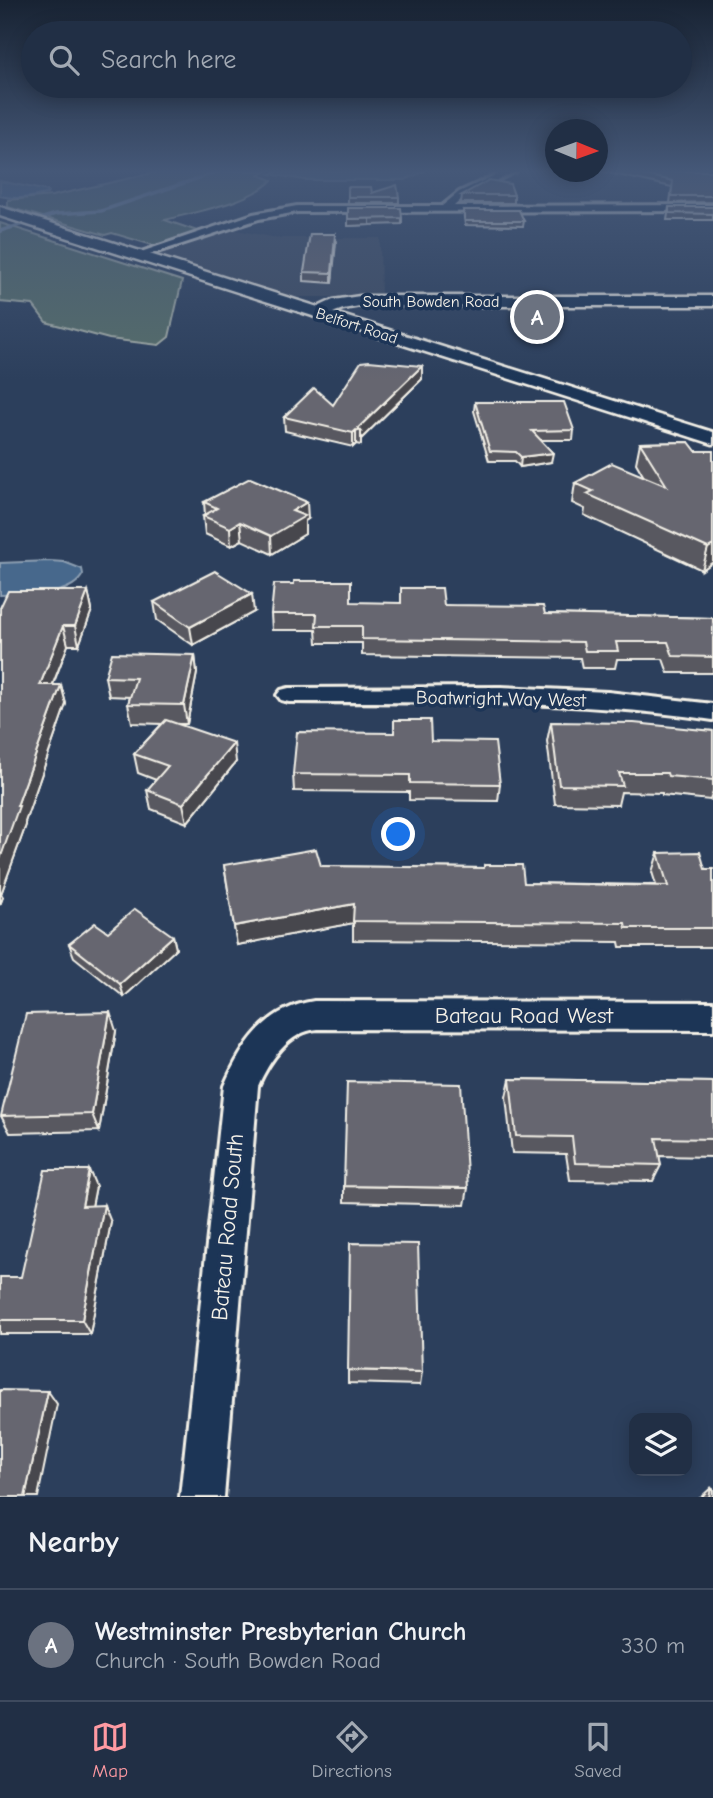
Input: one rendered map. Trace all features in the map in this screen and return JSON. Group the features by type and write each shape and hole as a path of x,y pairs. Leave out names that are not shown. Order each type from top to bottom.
{"main road":[{"name":"Belfort Road","path":"92,241 319,313"},
{"path":"275,299 339,298 352,302"},
{"name":"South Bowden Road","path":"319,313 352,302 713,301"}],"street":[{"path":"138,256 183,241"},
{"name":"Belfort Road","path":"319,313 713,438"},
{"name":"Boatwright Way West","path":"289,695 552,697 629,702 713,712"},
{"name":"Bateau Road West","path":"335,1014 713,1016"},
{"name":"Bateau Road South","path":"202,1497 241,1086 253,1058 273,1035 303,1017 335,1014"}],"shaded area":[{"path":"194,241 380,241 381,297 291,297 160,255 163,251"},
{"path":"64,562 82,569 83,574 77,582 58,591 0,595 0,563"}],"green space":[{"path":"0,241 56,241 182,281 169,337 159,345 109,339 46,322 33,305 0,302"},
{"path":"138,241 178,241 159,247"}],"building":[{"path":"309,241 334,241 332,273 304,272"},
{"path":"361,362 422,366 358,428 361,431 356,430 353,433 284,417 314,388 333,405"},
{"path":"475,402 564,402 574,430 532,431 553,453 521,457 516,452 490,451"},
{"path":"689,442 696,451 713,451 713,545 708,548 587,494 593,491 575,483 612,463 667,486 640,443"},
{"path":"250,478 307,502 292,511 305,516 271,536 240,522 230,528 203,516 217,508 204,502"},
{"path":"215,571 252,594 190,627 154,602"},
{"path":"294,581 351,581 351,602 401,603 401,588 442,588 444,605 543,606 545,614 713,618 713,657 673,656 668,642 616,642 618,651 585,651 583,642 362,639 362,626 316,626 317,614 271,614 274,584 294,584"},
{"path":"8,591 88,591 75,626 63,626 40,685 61,685 0,859 0,608"},
{"path":"112,653 195,655 184,705 128,704 136,678 105,677"},
{"path":"166,720 234,743 183,804 147,790 168,766 134,754"},
{"path":"394,720 430,720 431,741 495,742 500,784 410,783 410,775 293,774 297,732 394,733"},
{"path":"551,722 634,723 713,731 713,780 668,776 667,773 619,773 623,786 559,785"},
{"path":"316,849 321,866 484,868 484,865 522,865 524,883 668,886 658,853 700,852 705,869 713,869 713,928 626,928 625,923 353,921 354,904 234,926 224,865"},
{"path":"135,909 173,936 120,984 69,944 95,923 108,932"},
{"path":"110,1012 92,1114 1,1116 26,1014"},
{"path":"510,1079 713,1082 713,1139 656,1138 661,1165 575,1163 572,1137 516,1136"},
{"path":"347,1082 461,1084 468,1188 344,1186"},
{"path":"45,1170 89,1170 82,1206 104,1205 82,1320 0,1320 0,1277 21,1277"},
{"path":"350,1243 418,1244 422,1372 348,1370"},
{"path":"0,1390 48,1391 25,1497 0,1497"}],"place":[{"name":"Westminster Presbyterian Church","path":"537,317"}]}
